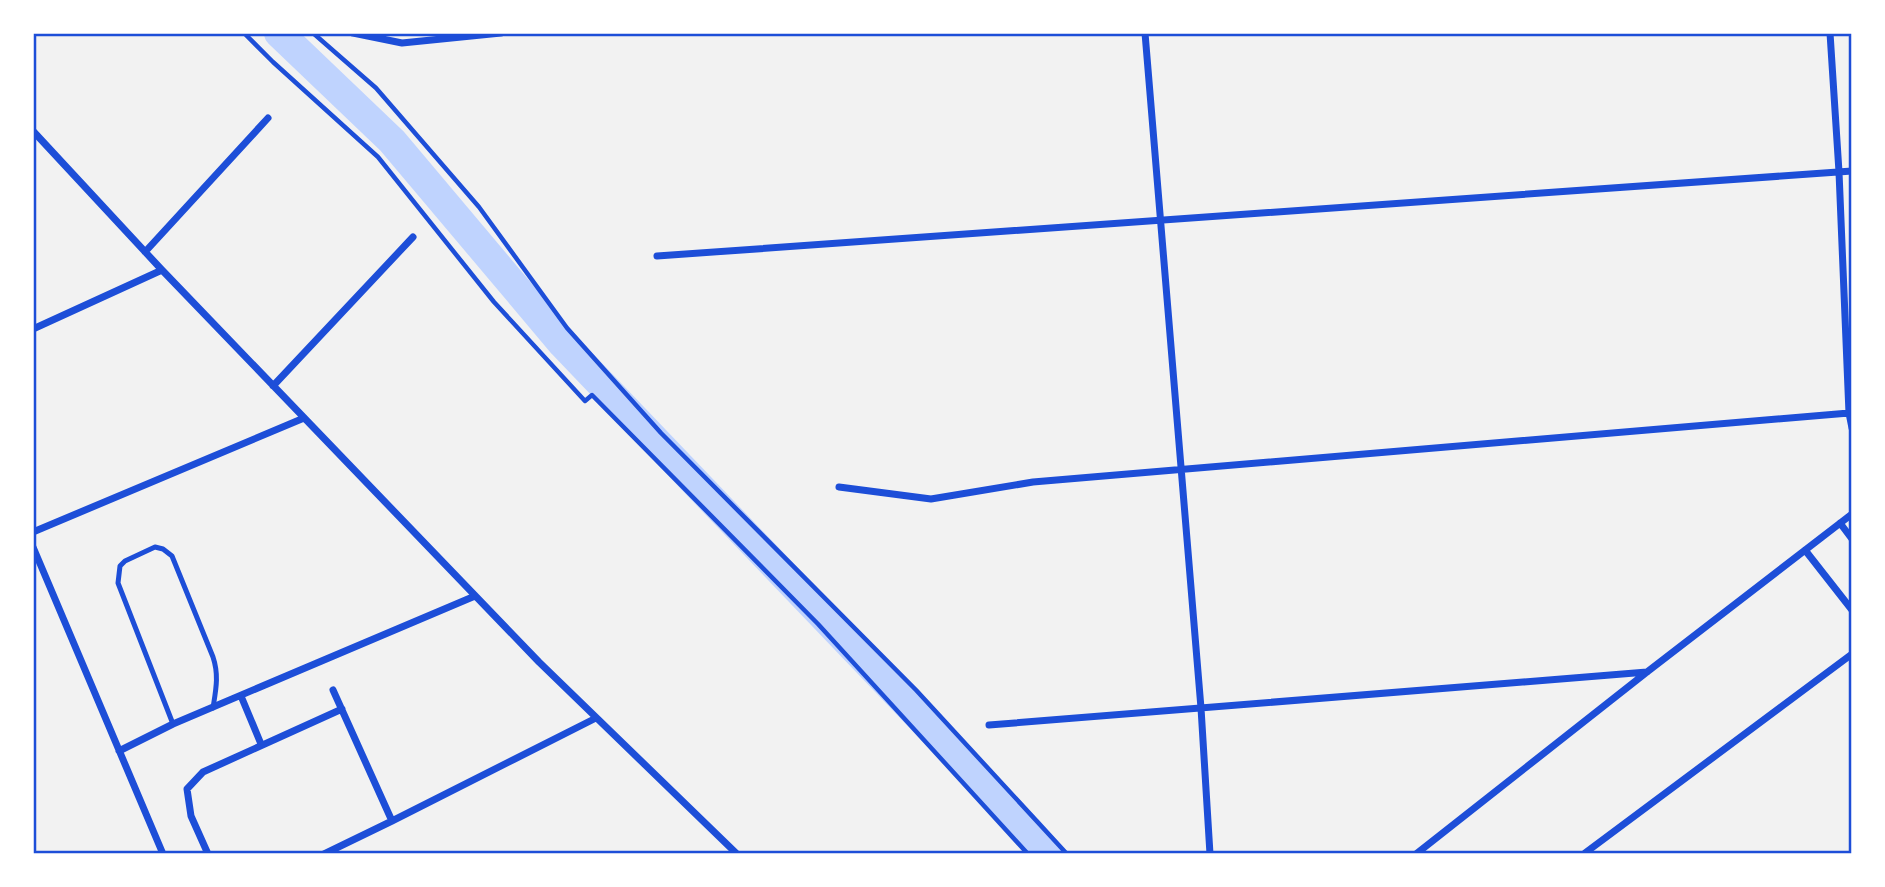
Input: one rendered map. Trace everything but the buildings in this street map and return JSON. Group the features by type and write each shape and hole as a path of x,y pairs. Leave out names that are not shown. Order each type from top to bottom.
{"street":[{"path":"353,33 402,43 500,33"},
{"path":"1145,33 1201,708 1210,854"},
{"path":"1830,33 1849,413 1852,428"},
{"path":"145,253 268,118"},
{"path":"33,131 145,253 539,662 737,854"},
{"path":"657,256 1852,171"},
{"path":"274,386 413,237"},
{"path":"33,329 162,270"},
{"path":"839,487 931,499 1033,482 1849,413"},
{"path":"33,532 304,418"},
{"path":"1416,854 1852,514"},
{"path":"1840,523 1852,538"},
{"path":"33,547 163,854"},
{"path":"1805,550 1852,610"},
{"path":"119,751 173,724 475,596"},
{"path":"1585,853 1852,654"},
{"path":"989,725 1647,672"},
{"path":"333,690 392,821"},
{"path":"241,696 261,744"},
{"path":"208,854 191,816 187,789 203,772 342,709"},
{"path":"324,854 596,718"}],"lane":[{"path":"173,724 118,583 120,566 125,561 155,547 163,549 176,563 213,657 217,681 213,708"}],"path":[{"path":"244,33 378,158 494,302 585,401 592,395 818,624 1028,854"},
{"path":"313,33 376,88 478,207 568,328 661,433 916,690 1066,854"}],"waterway":[{"path":"279,33 392,141 563,344 1049,854"}]}
